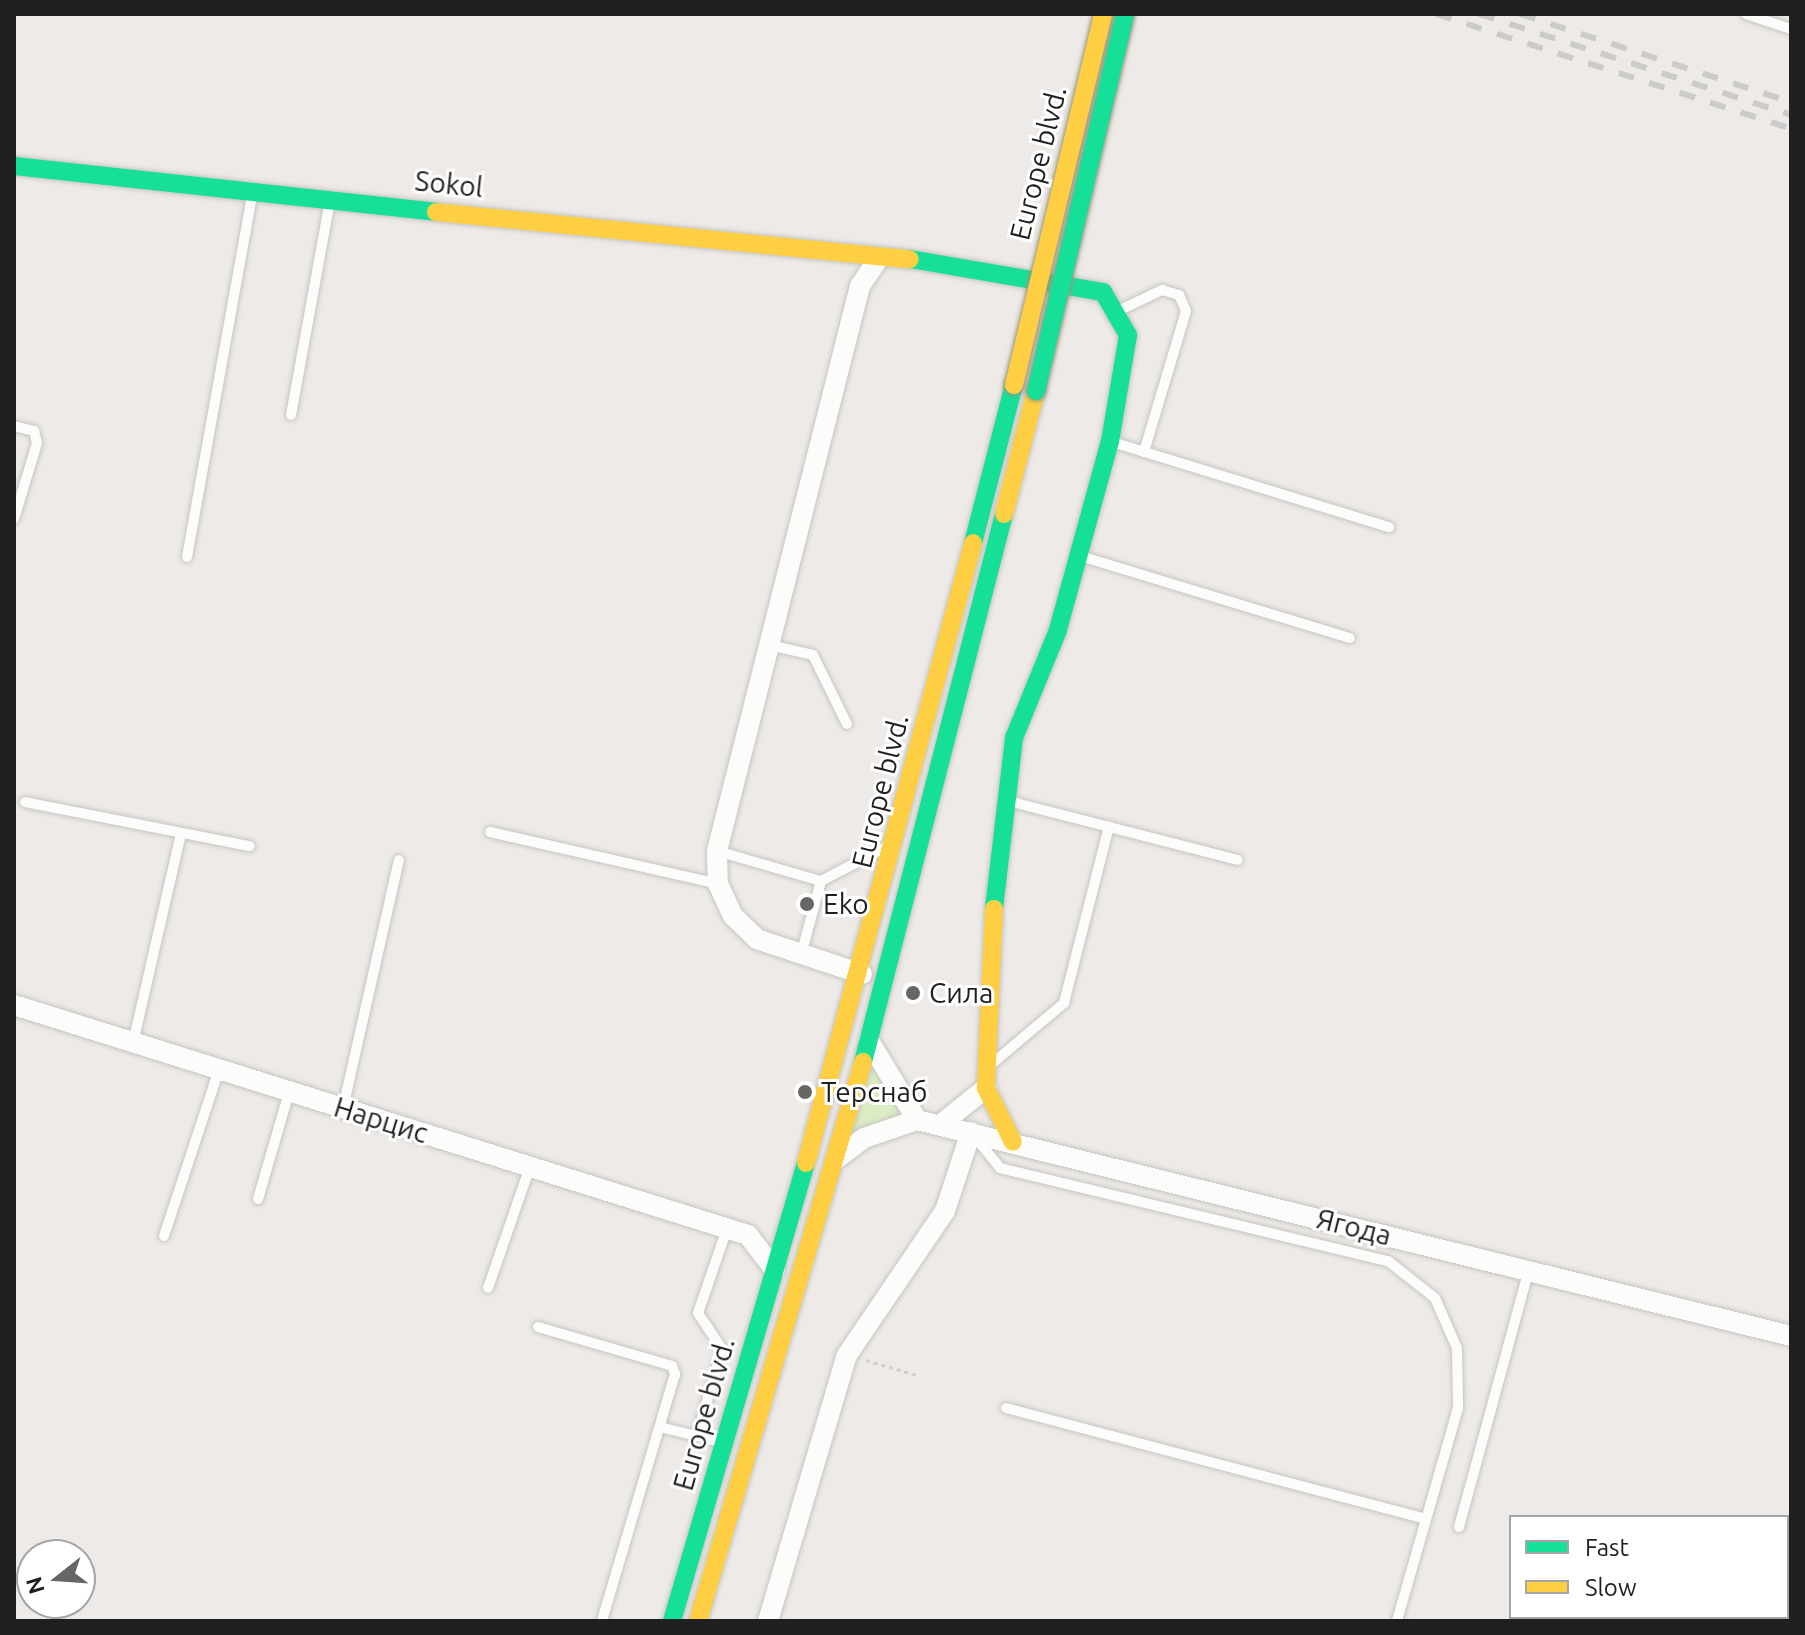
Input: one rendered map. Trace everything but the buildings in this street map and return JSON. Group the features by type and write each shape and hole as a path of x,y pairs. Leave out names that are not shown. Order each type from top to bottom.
{"main road":[{"name":"Europe blvd.","path":"672,1621 862,974 1014,385 1103,14"},
{"name":"Europe blvd.","path":"698,1621 869,1041 1036,391 1125,14"},
{"name":"Sokol","path":"14,166 877,261 904,258 1103,292 1120,310"},
{"path":"1013,1142 987,1078 1002,799 1014,738 1079,556 1110,441 1128,335 1120,310"}],"street":[{"path":"862,974 757,939 733,916 718,884 717,851 860,286 877,261"},
{"name":"Нарцис","path":"14,1005 748,1235"},
{"path":"835,1160 864,1138 917,1120 869,1041"},
{"path":"940,1125 987,1078"},
{"name":"Ягода","path":"917,1120 1791,1336"},
{"path":"768,1621 847,1355 945,1211 971,1132"},
{"path":"775,1270 748,1235 789,1221"}],"lane":[{"path":"1746,14 1791,29"},
{"path":"187,557 253,192"},
{"path":"291,415 331,199"},
{"path":"1120,310 1162,290 1179,295 1186,311 1144,452"},
{"path":"14,426 34,431 37,443 14,519"},
{"path":"1110,441 1389,527"},
{"path":"1079,556 1350,638"},
{"path":"769,645 813,655 847,724"},
{"path":"1002,799 1238,860"},
{"path":"25,802 250,846"},
{"path":"987,1078 1064,1003 1109,827"},
{"path":"490,832 718,884"},
{"path":"133,1043 181,833"},
{"path":"717,851 821,881 896,841"},
{"path":"343,1108 399,860"},
{"path":"801,956 821,881"},
{"path":"164,1236 219,1070"},
{"path":"258,1199 289,1092"},
{"path":"971,1132 1000,1168 1388,1261 1417,1278 1449,1321 1460,1378 1426,1519 1397,1621"},
{"path":"488,1288 530,1167"},
{"path":"697,1436 722,1349 698,1313 727,1229"},
{"path":"1459,1527 1529,1270"},
{"path":"538,1327 672,1366 660,1427 602,1621"},
{"path":"1006,1408 1426,1519"},
{"path":"660,1427 726,1443"}],"path":[{"path":"847,1355 920,1376"}],"green space":[{"path":"869,1041 917,1120 835,1160"}],"railway":[{"path":"1436,14 1791,129"},
{"path":"1479,14 1791,115"},
{"path":"1520,14 1791,102"}],"traffic: fast":[{"path":"1036,391 1125,14"},
{"path":"14,166 436,212"},
{"path":"910,259 1103,292 1128,335 1110,441 1058,630 1014,738 994,909"},
{"path":"973,543 1014,385"},
{"path":"863,1062 1004,514"},
{"path":"672,1621 806,1163"}],"traffic: slow":[{"path":"1014,385 1103,14"},
{"path":"436,212 910,259"},
{"path":"1004,514 1036,391"},
{"path":"806,1163 973,543"},
{"path":"994,909 986,1088 1013,1142"},
{"path":"698,1621 863,1062"}],"place":[{"name":"Eko","path":"807,904"},
{"name":"Сила","path":"913,993"},
{"name":"Терснаб","path":"805,1092"}]}
